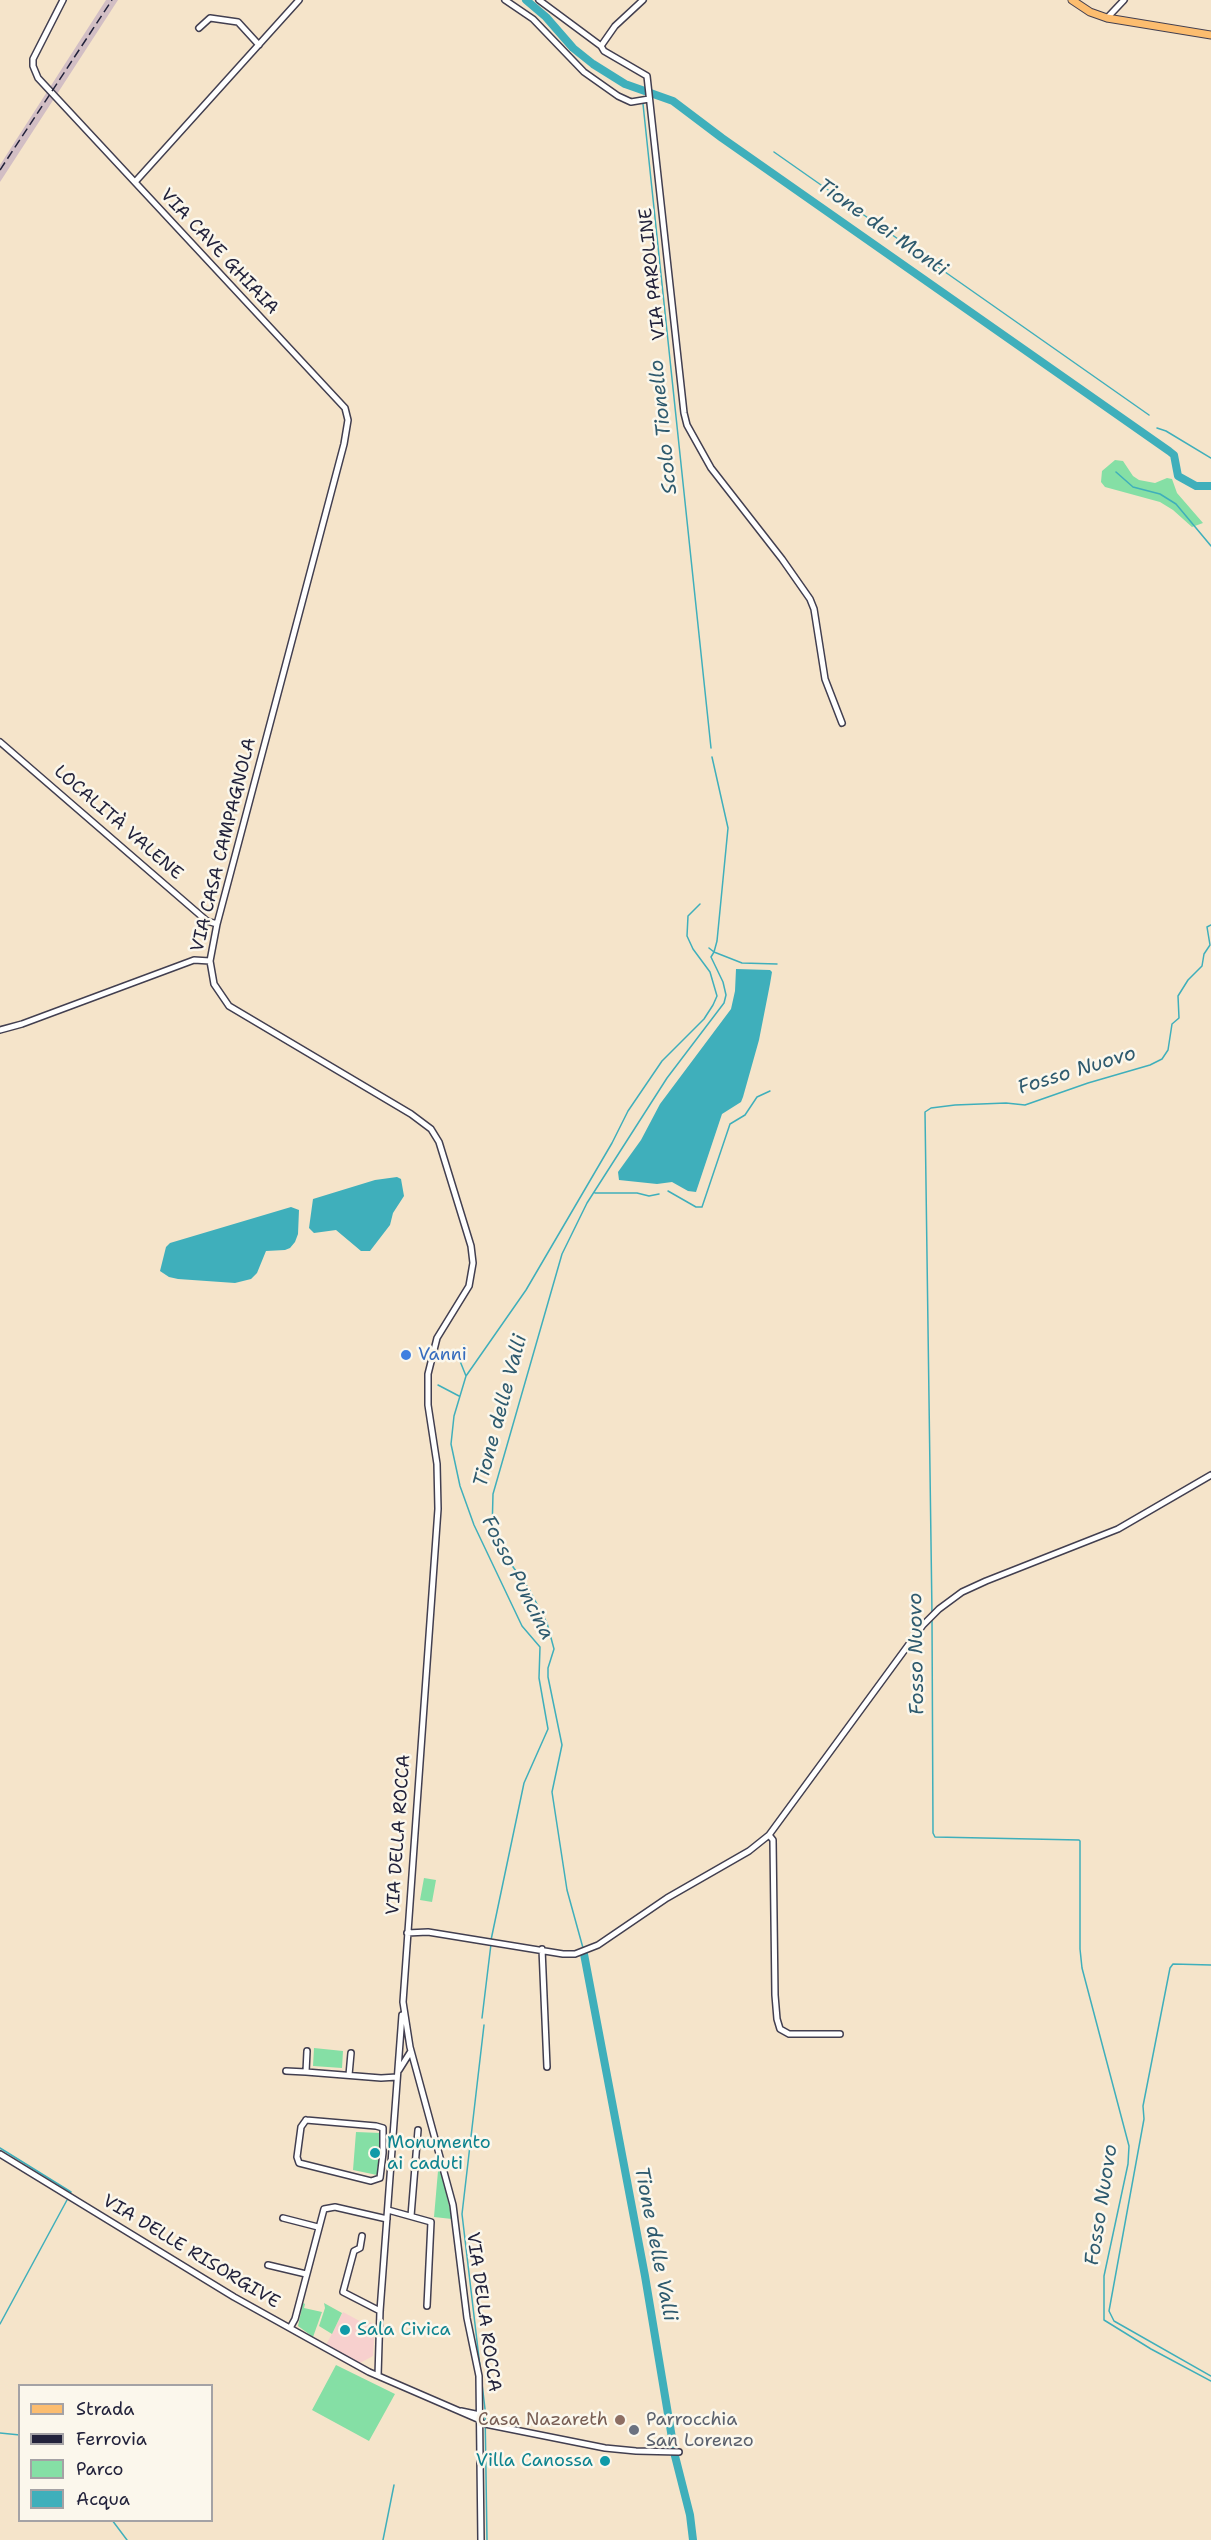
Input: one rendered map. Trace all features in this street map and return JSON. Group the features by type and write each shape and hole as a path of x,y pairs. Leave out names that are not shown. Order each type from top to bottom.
{"main road":[{"path":"1072,0 1090,12 1107,18 1211,35"}],"street":[{"name":"VIA CAVE GHIAIA","path":"63,0 33,59 38,78 345,408 348,420 344,444"},
{"path":"135,182 299,0"},
{"path":"505,0 533,20 584,72 618,96 631,102 649,99"},
{"path":"539,0 601,46 615,26 644,0"},
{"path":"1107,18 1124,0"},
{"path":"199,28 210,18 238,22 260,45"},
{"name":"VIA PAROLINE","path":"601,46 604,51 647,76 687,425 711,468 810,599 814,609 825,679 842,723"},
{"name":"VIA CASA CAMPAGNOLA","path":"344,444 217,924 210,961 214,984 229,1006 411,1114 431,1129 439,1142"},
{"name":"LOCALITÀ VALENE","path":"0,742 207,921 217,924"},
{"path":"0,1030 22,1024 194,960 210,961"},
{"name":"VIA DELLA ROCCA","path":"439,1142 469,1237 472,1263 469,1286 437,1338 428,1374 428,1405 437,1464 438,1509 404,2010 411,2049 453,2205 467,2318 479,2376 481,2540"},
{"path":"408,1933 428,1932 575,1954 586,1951 615,1935 668,1898 749,1851 769,1835 923,1625 962,1592 1118,1529 1211,1475"},
{"path":"769,1835 773,1840 775,1995 780,2029 789,2034 840,2034"},
{"path":"542,1950 547,2067"},
{"path":"378,2376 380,2311 397,2075 404,2010"},
{"path":"397,2075 411,2049 406,2046 402,2048 399,2056"},
{"path":"306,2072 307,2051"},
{"path":"349,2075 351,2053"},
{"path":"381,2078 397,2075 406,2066 413,2066 417,2070"},
{"path":"286,2071 381,2078 397,2084"},
{"path":"306,2120 380,2126 384,2131 383,2152 381,2175 374,2181 302,2164 297,2159 301,2127 306,2120"},
{"path":"411,2216 418,2130"},
{"path":"383,2152 392,2153"},
{"name":"VIA DELLE RISORGIVE","path":"0,2154 234,2297 369,2372 480,2419"},
{"path":"290,2328 295,2319 324,2209 331,2206 387,2219"},
{"path":"388,2210 429,2220 432,2224 427,2306"},
{"path":"283,2218 318,2228"},
{"path":"362,2236 360,2248 354,2251 343,2292 380,2311"},
{"path":"268,2265 306,2274"},
{"path":"369,2372 378,2358"},
{"path":"470,2411 480,2401"},
{"path":"459,2411 470,2411 488,2424 605,2448 679,2452"}],"shaded area":[{"path":"106,0 118,0 0,182 0,165"},
{"path":"343,2312 367,2325 370,2322 375,2325 373,2356 360,2363 326,2345"}],"green space":[{"path":"1115,460 1123,461 1133,476 1139,480 1155,483 1167,478 1172,479 1177,493 1203,523 1192,527 1160,502 1105,487 1101,482 1102,471"},
{"path":"424,1878 436,1880 432,1902 420,1900"},
{"path":"314,2048 343,2051 342,2068 313,2066"},
{"path":"356,2132 381,2133 377,2175 353,2170"},
{"path":"441,2170 452,2219 434,2217 438,2171"},
{"path":"303,2303 304,2308 322,2312 313,2337 298,2326"},
{"path":"324,2303 342,2313 332,2334 319,2326 325,2308"},
{"path":"336,2365 395,2394 369,2441 312,2410"}],"water":[{"path":"736,969 770,970 772,972 759,1040 743,1097 741,1102 722,1114 696,1192 688,1191 672,1182 657,1184 619,1180 618,1172 641,1140 660,1104 731,1009"},
{"path":"397,1177 401,1179 404,1196 393,1213 390,1225 370,1251 361,1251 336,1230 314,1233 309,1228 313,1199 375,1180"},
{"path":"291,1207 299,1210 298,1234 295,1242 285,1250 266,1251 257,1273 251,1279 235,1283 178,1279 169,1277 160,1271 166,1247 170,1243"}],"waterway":[{"name":"Tione dei Monti","path":"526,0 546,17 573,48 593,64 625,84 673,101 722,138 1169,451 1174,455 1178,476 1196,486 1211,486"},
{"name":"Scolo Tionello","path":"643,104 711,748"},
{"path":"774,152 1149,415"},
{"path":"1157,428 1211,458"},
{"name":"Fosso Nuovo","path":"1116,472 1133,487 1160,494 1176,504 1211,546"},
{"name":"Scolo Tionello","path":"712,757 728,828 714,952 742,963 777,964"},
{"name":"Fosso Puncina","path":"491,1940 524,1783 548,1729 539,1678 540,1647 522,1626 474,1525 460,1486 451,1444 454,1416 466,1376 526,1290 612,1143 628,1111 662,1061 704,1019 713,1005 717,996 710,972 693,949 687,936 688,916 700,904"},
{"name":"Fosso Nuovo","path":"932,1614 925,1112 931,1108 955,1105 1006,1103 1025,1105 1150,1065 1162,1059 1168,1050 1172,1024 1179,1018 1178,996 1188,980 1202,966 1204,954 1210,945 1207,927 1211,925"},
{"name":"Tione delle Valli","path":"583,1948 567,1890 552,1792 562,1745 548,1677 548,1668 554,1649 547,1623 529,1589 495,1542 492,1532 493,1494 562,1254 587,1203 667,1078 724,1003 726,995 723,982 711,957 714,952 709,948"},
{"name":"Tione delle Valli","path":"668,1191 696,1207 702,1207 730,1124 745,1115 757,1097 770,1091"},
{"name":"Tione delle Valli","path":"595,1193 637,1193 649,1196 659,1194"},
{"name":"Fosso Puncina","path":"464,1345 460,1361 466,1376"},
{"name":"Fosso Puncina","path":"438,1385 459,1396"},
{"name":"Fosso Nuovo","path":"932,1619 933,1833 935,1837 1080,1841 1082,1968 1129,2146 1128,2164 1104,2276 1104,2320 1151,2349 1211,2381"},
{"name":"Fosso Puncina","path":"482,2018 491,1944"},
{"name":"Tione delle Valli","path":"584,1954 645,2276 675,2456 690,2515 693,2540"},
{"path":"1211,1965 1173,1964 1170,1968 1143,2106 1144,2119 1109,2311 1114,2321 1211,2376"},
{"name":"Fosso Puncina","path":"484,2025 462,2214 485,2409 487,2540"},
{"path":"0,2148 71,2192 70,2194"},
{"path":"0,2324 67,2200"},
{"path":"0,2433 18,2435"},
{"path":"383,2540 394,2485"},
{"path":"114,2522 127,2540"}],"railway":[{"path":"0,170 112,0"}],"place":[{"name":"Vanni","path":"406,1355"},
{"name":"Monumento ai caduti","path":"375,2153"},
{"name":"Sala Civica","path":"345,2330"},
{"name":"Casa Nazareth","path":"620,2420"},
{"name":"Parrocchia San Lorenzo","path":"634,2430"},
{"name":"Villa Canossa","path":"605,2461"}]}
